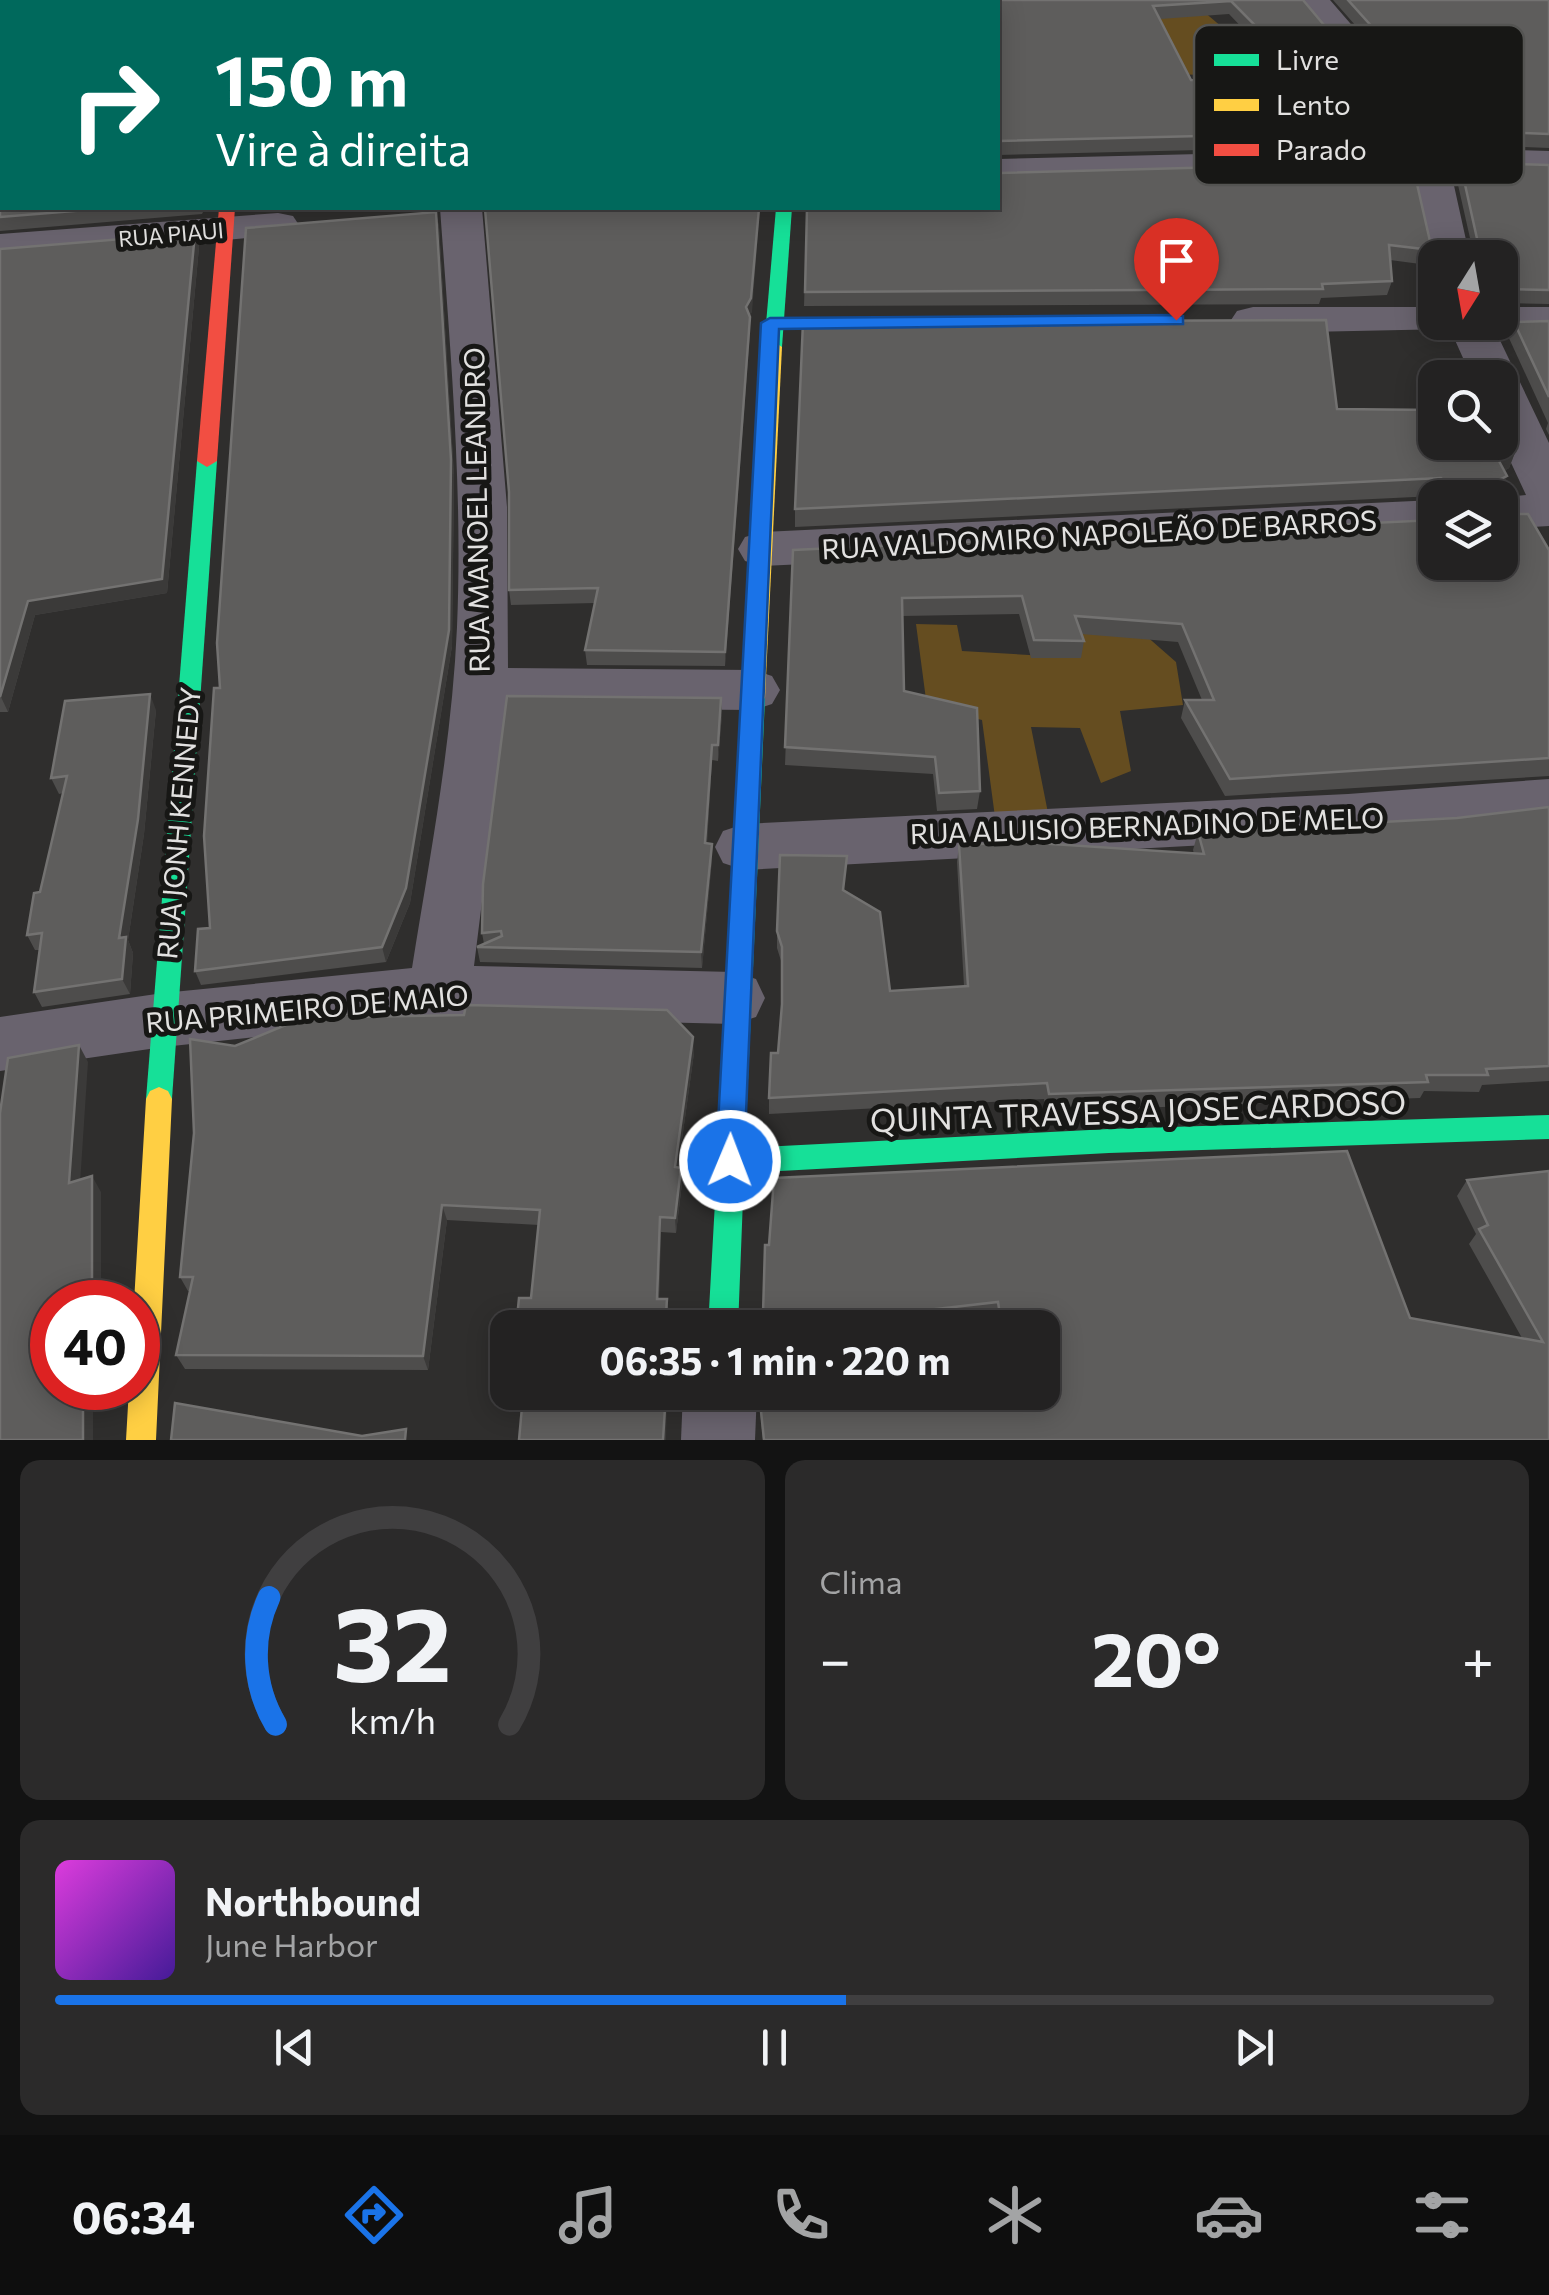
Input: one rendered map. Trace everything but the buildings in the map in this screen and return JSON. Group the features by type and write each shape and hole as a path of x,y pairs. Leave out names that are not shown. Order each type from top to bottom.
{"street":[{"path":"1311,0 1332,25"},
{"path":"1524,162 1549,163"},
{"path":"1000,172 1194,167"},
{"path":"1436,185 1446,240"},
{"name":"RUA MANOEL LEANDRO","path":"440,990 480,688 482,481 456,210"},
{"path":"724,1310 734,998 762,550 790,323 784,210"},
{"name":"RUA PIAUI","path":"0,247 227,218 324,222"},
{"name":"RUA JONH KENNEDY","path":"142,1440 163,1020 227,218"},
{"path":"1215,320 1418,320"},
{"path":"1518,320 1549,320"},
{"path":"1518,427 1549,493"},
{"path":"1518,512 1549,510"},
{"name":"RUA VALDOMIRO NAPOLEÃO DE BARROS","path":"762,550 1418,518"},
{"path":"480,688 753,690"},
{"name":"RUA ALUISIO BERNADINO DE MELO","path":"744,847 923,834 1450,812 1549,801"},
{"name":"RUA PRIMEIRO DE MAIO","path":"0,1044 163,1020 440,990 734,998"},
{"name":"QUINTA TRAVESSA JOSE CARDOSO","path":"730,1161 1108,1141 1549,1128"},
{"path":"718,1440 719,1410"}],"shaded area":[{"path":"1190,0 1220,25 1194,25 1194,75 1180,74 1178,56 1152,1"},
{"path":"1071,615 1128,620 1176,662 1183,705 1120,711 1131,771 1101,783 1080,728 1031,727 1049,818 995,817 982,720 927,707 916,624 957,625 962,651 1080,658"}],"traffic: fast":[{"path":"773,347 784,210"},
{"path":"159,1099 207,461"},
{"path":"724,1310 754,698"},
{"path":"730,1161 1109,1141 1549,1127"}],"traffic: slow":[{"path":"754,698 773,347"},
{"path":"141,1440 159,1099"}],"traffic: jam":[{"path":"207,461 227,210"}],"route":[{"path":"730,1161 734,998 762,550 770,323 1176,320"}]}
